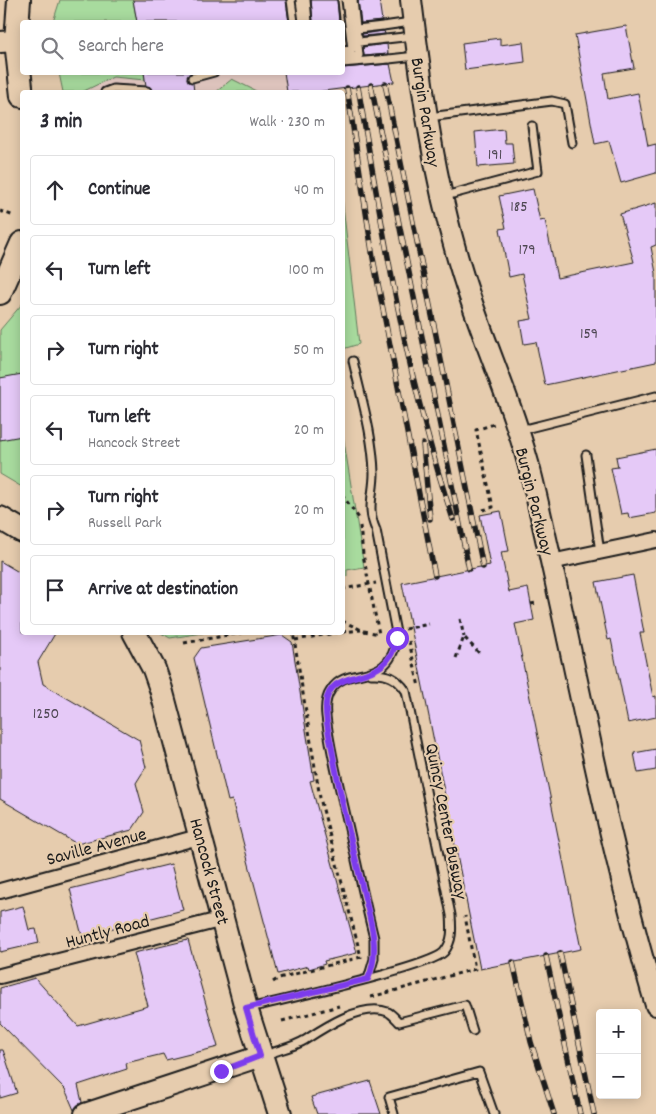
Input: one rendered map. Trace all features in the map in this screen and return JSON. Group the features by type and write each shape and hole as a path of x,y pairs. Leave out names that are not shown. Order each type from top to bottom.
{"main road":[{"path":"19,0 8,41 20,90"},
{"name":"Burgin Parkway","path":"411,0 427,117 442,197 465,282 518,431 532,478 622,880 656,1005"},
{"path":"0,293 20,249"},
{"path":"0,518 20,530"},
{"name":"Hancock Street","path":"136,635 154,669 162,689 246,1008 280,1114"},
{"path":"85,1114 260,1056"}],"street":[{"path":"551,562 656,540"},
{"name":"Saville Avenue","path":"0,891 202,836"},
{"name":"Huntly Road","path":"0,976 223,919"}],"lane":[{"path":"294,0 296,20"},
{"path":"300,0 303,20"},
{"path":"305,0 308,20"},
{"path":"342,0 344,20"},
{"path":"345,50 352,49 346,0"},
{"path":"352,0 359,42 386,39 415,28"},
{"path":"345,55 360,54 352,0"},
{"path":"357,29 383,26 415,28"},
{"path":"345,27 347,45 345,44"},
{"path":"345,63 418,56"},
{"path":"192,78 203,75"},
{"path":"110,90 130,90"},
{"path":"427,117 552,101 565,104 572,143"},
{"path":"442,197 538,171 532,126"},
{"path":"353,361 368,431 374,472 370,516 376,530 386,581 395,631 395,650 389,661 380,669 340,682 331,689 326,702 326,714 335,769 374,938 374,959 368,979"},
{"path":"518,431 541,423 656,396"},
{"path":"586,455 600,552"},
{"name":"Quincy Center Busway","path":"246,1008 368,979 442,953 449,943 452,931 451,915 406,691 400,683 391,677 381,674 365,674"},
{"path":"260,1056 304,1040 320,1028 357,1013 376,1009 389,1012 399,1022 465,1005 473,1031"},
{"path":"394,1114 389,1096 479,1072 494,1114"}],"path":[{"path":"0,211 14,216"},
{"path":"483,510 493,507 476,430 494,424"},
{"path":"345,500 360,521 369,584 379,634"},
{"path":"345,588 386,581"},
{"path":"531,604 536,603"},
{"path":"456,658 464,638 460,618"},
{"path":"345,622 379,634 429,624"},
{"path":"345,632 364,630"},
{"path":"184,643 229,635"},
{"path":"273,982 279,978 361,957 320,798 294,635"},
{"path":"295,640 324,635"},
{"path":"464,638 480,654"},
{"path":"369,998 475,969"},
{"path":"282,1021 340,1006"}],"shaded area":[{"path":"60,0 381,0 394,82 338,90 254,90 232,79 218,90 63,90 59,75 345,75 345,20 54,20"}],"green space":[{"path":"60,0 133,0 137,20 54,20"},
{"path":"59,75 144,75 145,80 113,77 86,90 63,90"},
{"path":"232,79 254,90 218,90"},
{"path":"345,223 359,344 345,348"},
{"path":"20,306 20,486 0,474 0,330"},
{"path":"345,448 364,567 347,570 347,576 345,576"},
{"path":"165,635 190,635 170,638"}],"building":[{"path":"133,0 286,0 289,20 137,20"},
{"path":"311,0 337,0 339,20 313,20"},
{"path":"358,0 379,0 382,21 361,23"},
{"path":"626,26 634,68 604,73 608,99 638,93 648,146 656,144 656,173 621,183 609,141 595,144 575,35"},
{"path":"384,31 385,34 363,36 362,34"},
{"path":"500,38 500,45 523,42 525,62 465,70 462,43"},
{"path":"387,44 388,54 364,56 363,47"},
{"path":"390,64 394,82 332,90 287,90 284,75 345,75 345,68"},
{"path":"144,75 189,75 187,79 193,83 194,90 151,90 150,87 146,86"},
{"path":"504,129 505,143 512,143 514,164 478,167 475,132"},
{"path":"533,189 540,221 545,220 557,278 634,262 620,214 656,203 656,245 651,247 656,273 656,362 545,385 536,342 524,344 520,321 532,319 522,274 509,277 500,229 506,228 499,196"},
{"path":"20,374 20,436 0,440 0,378"},
{"path":"656,449 656,513 629,518 628,513 621,514 611,468 618,467 616,457"},
{"path":"501,511 509,551 501,552 509,592 528,588 534,620 515,624 581,949 480,969 402,583 490,565 480,515"},
{"path":"0,561 20,573 20,635 54,635 38,662 43,684 139,740 146,767 136,783 144,812 132,830 77,844 0,799"},
{"path":"633,575 644,633 640,633 653,697 656,696 656,717 628,723 611,639 608,640 596,582"},
{"path":"282,635 292,642 314,780 310,781 357,953 324,961 325,964 309,969 308,966 278,974 232,800 228,801 194,658 201,648"},
{"path":"656,749 656,770 638,773 634,753"},
{"path":"171,864 183,910 82,936 70,889"},
{"path":"23,906 29,930 36,929 39,943 0,952 0,912"},
{"path":"188,940 218,1047 166,1060 163,1054 126,1063 127,1069 78,1085 82,1102 74,1110 65,1089 0,1023 0,988 35,978 78,1026 148,1006 134,953"},
{"path":"0,1050 3,1050 17,1093 0,1098"},
{"path":"370,1081 381,1114 317,1114 311,1097"}],"railway":[{"path":"385,84 483,567"},
{"path":"371,85 469,569"},
{"path":"358,87 397,305 422,413 453,519"},
{"path":"347,88 373,258 435,576"},
{"path":"423,444 430,519"},
{"path":"560,953 594,1114"},
{"path":"546,956 580,1114"},
{"path":"513,962 531,1042 554,1114"}],"route":[{"path":"221,1071 260,1056 246,1008 368,979 374,959 374,938 334,760 326,714 326,702 331,689 340,682 380,669 389,661 395,650 397,638"}]}
